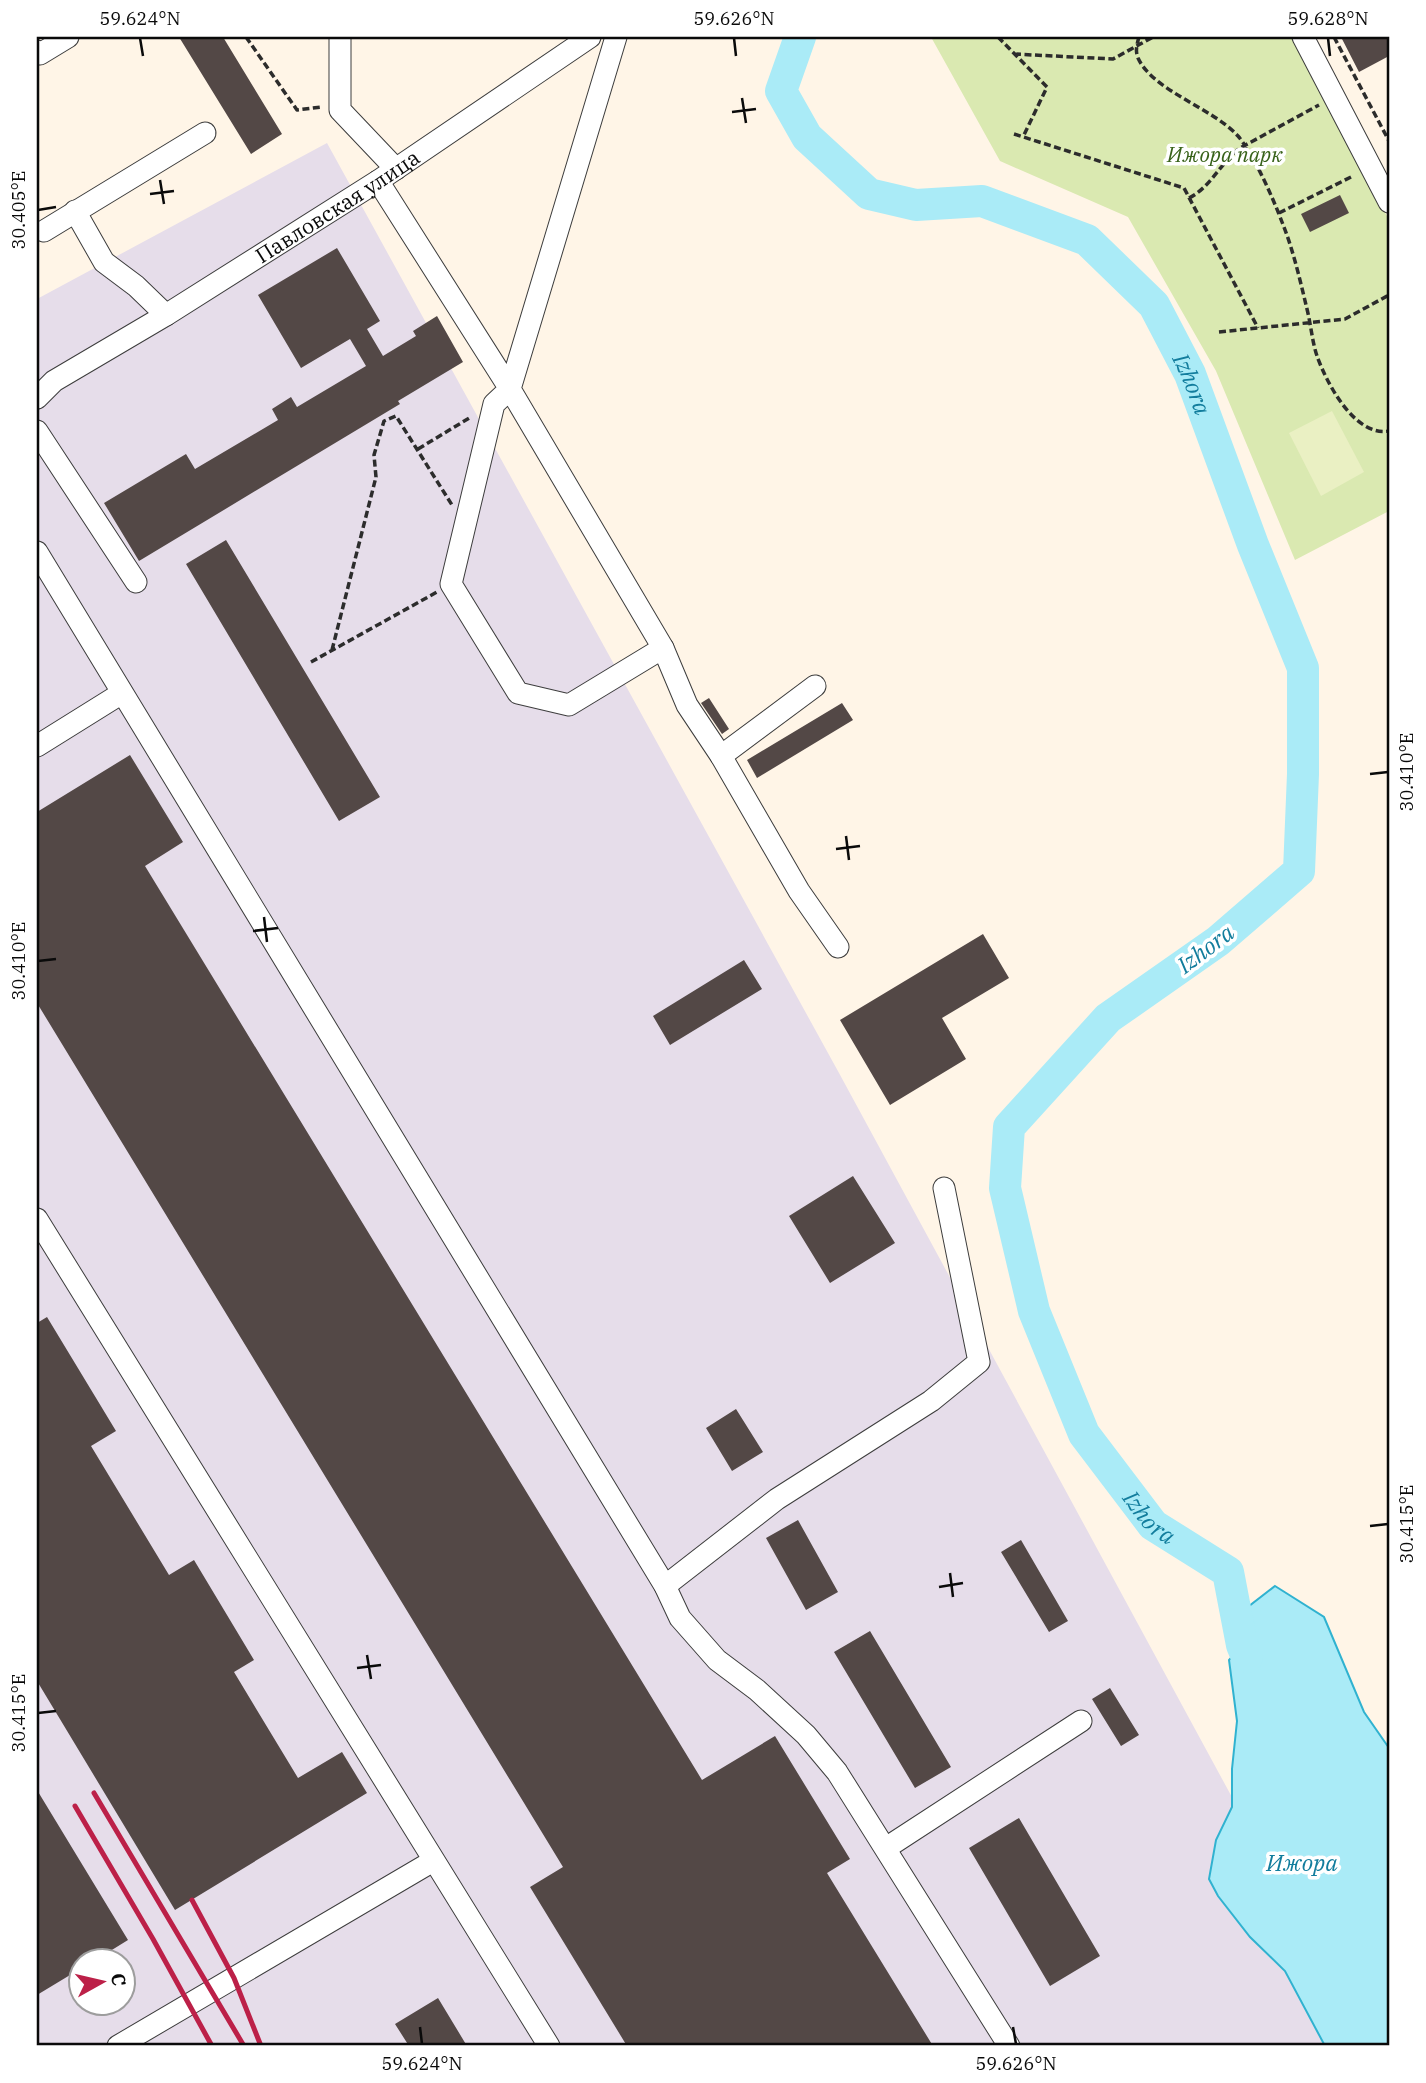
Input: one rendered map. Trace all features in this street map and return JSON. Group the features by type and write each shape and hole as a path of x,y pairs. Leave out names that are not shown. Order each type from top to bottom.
{"street":[{"path":"37,51 40,54 68,37"},
{"path":"340,37 340,110 396,169"},
{"name":"Павловская улица","path":"37,398 54,381 166,315 378,181 590,37"},
{"path":"616,37 510,389 494,404 451,584 518,693 569,705 663,648"},
{"path":"1303,37 1389,202"},
{"path":"44,231 205,133"},
{"path":"378,181 510,389 663,648 687,705 721,756 799,891 838,947"},
{"path":"75,211 104,262 136,286 166,315"},
{"path":"37,431 136,583"},
{"path":"39,559 665,1586 680,1618 717,1660 757,1690 806,1735 837,1772 1009,2046"},
{"path":"721,756 815,686"},
{"path":"37,746 122,694"},
{"path":"665,1586 777,1499 931,1401 979,1362 943,1188"},
{"path":"37,1219 549,2046"},
{"path":"886,1848 1080,1721"},
{"path":"118,2046 433,1861"}],"path":[{"path":"246,37 297,110 327,106 340,110"},
{"path":"998,37 1047,87 1024,137"},
{"path":"1139,37 1137,55 1145,67 1166,87 1222,121 1242,147 1278,214 1294,259 1316,354 1323,370 1354,418 1366,429 1389,431"},
{"path":"1014,54 1113,59 1153,37"},
{"path":"1334,37 1389,141"},
{"path":"1189,198 1199,193 1232,154 1334,96"},
{"path":"1014,134 1184,188 1258,328"},
{"path":"1278,214 1371,167"},
{"path":"1220,332 1345,319 1389,295"},
{"path":"417,449 494,404"},
{"path":"332,650 376,477 374,455 384,421 396,416 465,526"},
{"path":"311,662 451,584"}],"shaded area":[{"path":"327,143 839,1073 1367,2046 37,2046 37,299"}],"green space":[{"name":"Ижора парк","path":"931,37 1294,37 1389,220 1389,511 1295,560 1216,371 1128,217 1000,161"},
{"path":"1332,411 1364,472 1321,496 1289,433"}],"water":[{"name":"Ижора","path":"1275,1586 1324,1617 1364,1712 1389,1748 1389,2046 1325,2046 1285,1971 1250,1937 1218,1896 1209,1879 1216,1840 1232,1807 1232,1769 1237,1721 1229,1660 1242,1645 1235,1617"}],"building":[{"path":"179,37 223,37 282,134 251,154"},
{"path":"1341,37 1389,37 1389,56 1359,72"},
{"path":"1340,195 1349,213 1310,232 1301,214"},
{"path":"337,248 380,321 367,329 383,356 416,336 413,331 437,316 463,362 398,401 400,404 139,561 104,503 186,454 195,469 278,420 272,409 291,397 297,407 366,366 350,339 301,368 258,295"},
{"path":"226,540 380,797 339,821 186,564"},
{"path":"709,698 729,729 722,734 701,703"},
{"path":"842,703 853,720 757,778 747,760"},
{"path":"130,755 183,842 145,866 702,1780 775,1736 850,1859 827,1873 933,2046 627,2046 530,1887 563,1867 37,1003 37,812"},
{"path":"983,934 1009,978 942,1018 966,1059 890,1105 840,1020"},
{"path":"744,960 762,989 670,1045 653,1016"},
{"path":"853,1176 895,1243 830,1283 789,1216"},
{"path":"47,1317 116,1431 91,1446 169,1575 194,1560 254,1660 234,1672 298,1778 342,1752 367,1793 175,1910 37,1681 37,1323"},
{"path":"736,1409 763,1452 732,1471 706,1428"},
{"path":"798,1520 838,1592 806,1610 766,1538"},
{"path":"1021,1540 1068,1621 1049,1632 1001,1552"},
{"path":"870,1631 951,1767 915,1788 834,1652"},
{"path":"1110,1688 1139,1735 1121,1746 1092,1699"},
{"path":"37,1790 128,1940 118,1946 66,1946 66,1977 37,1995"},
{"path":"1019,1818 1100,1956 1050,1986 969,1848"},
{"path":"438,1998 467,2046 409,2046 395,2024"}],"waterway":[{"name":"Izhora","path":"800,37 781,91 807,137 869,194 916,205 982,201 1087,240 1154,305 1190,374 1253,545 1303,668 1299,871 1218,941 1108,1018 1009,1127 1005,1188 1034,1311 1084,1434 1153,1525 1228,1572 1242,1645 1247,1657"}],"railway":[{"path":"94,1793 244,2046"},
{"path":"75,1806 212,2046"},
{"path":"192,1900 234,1978 261,2046"}]}
